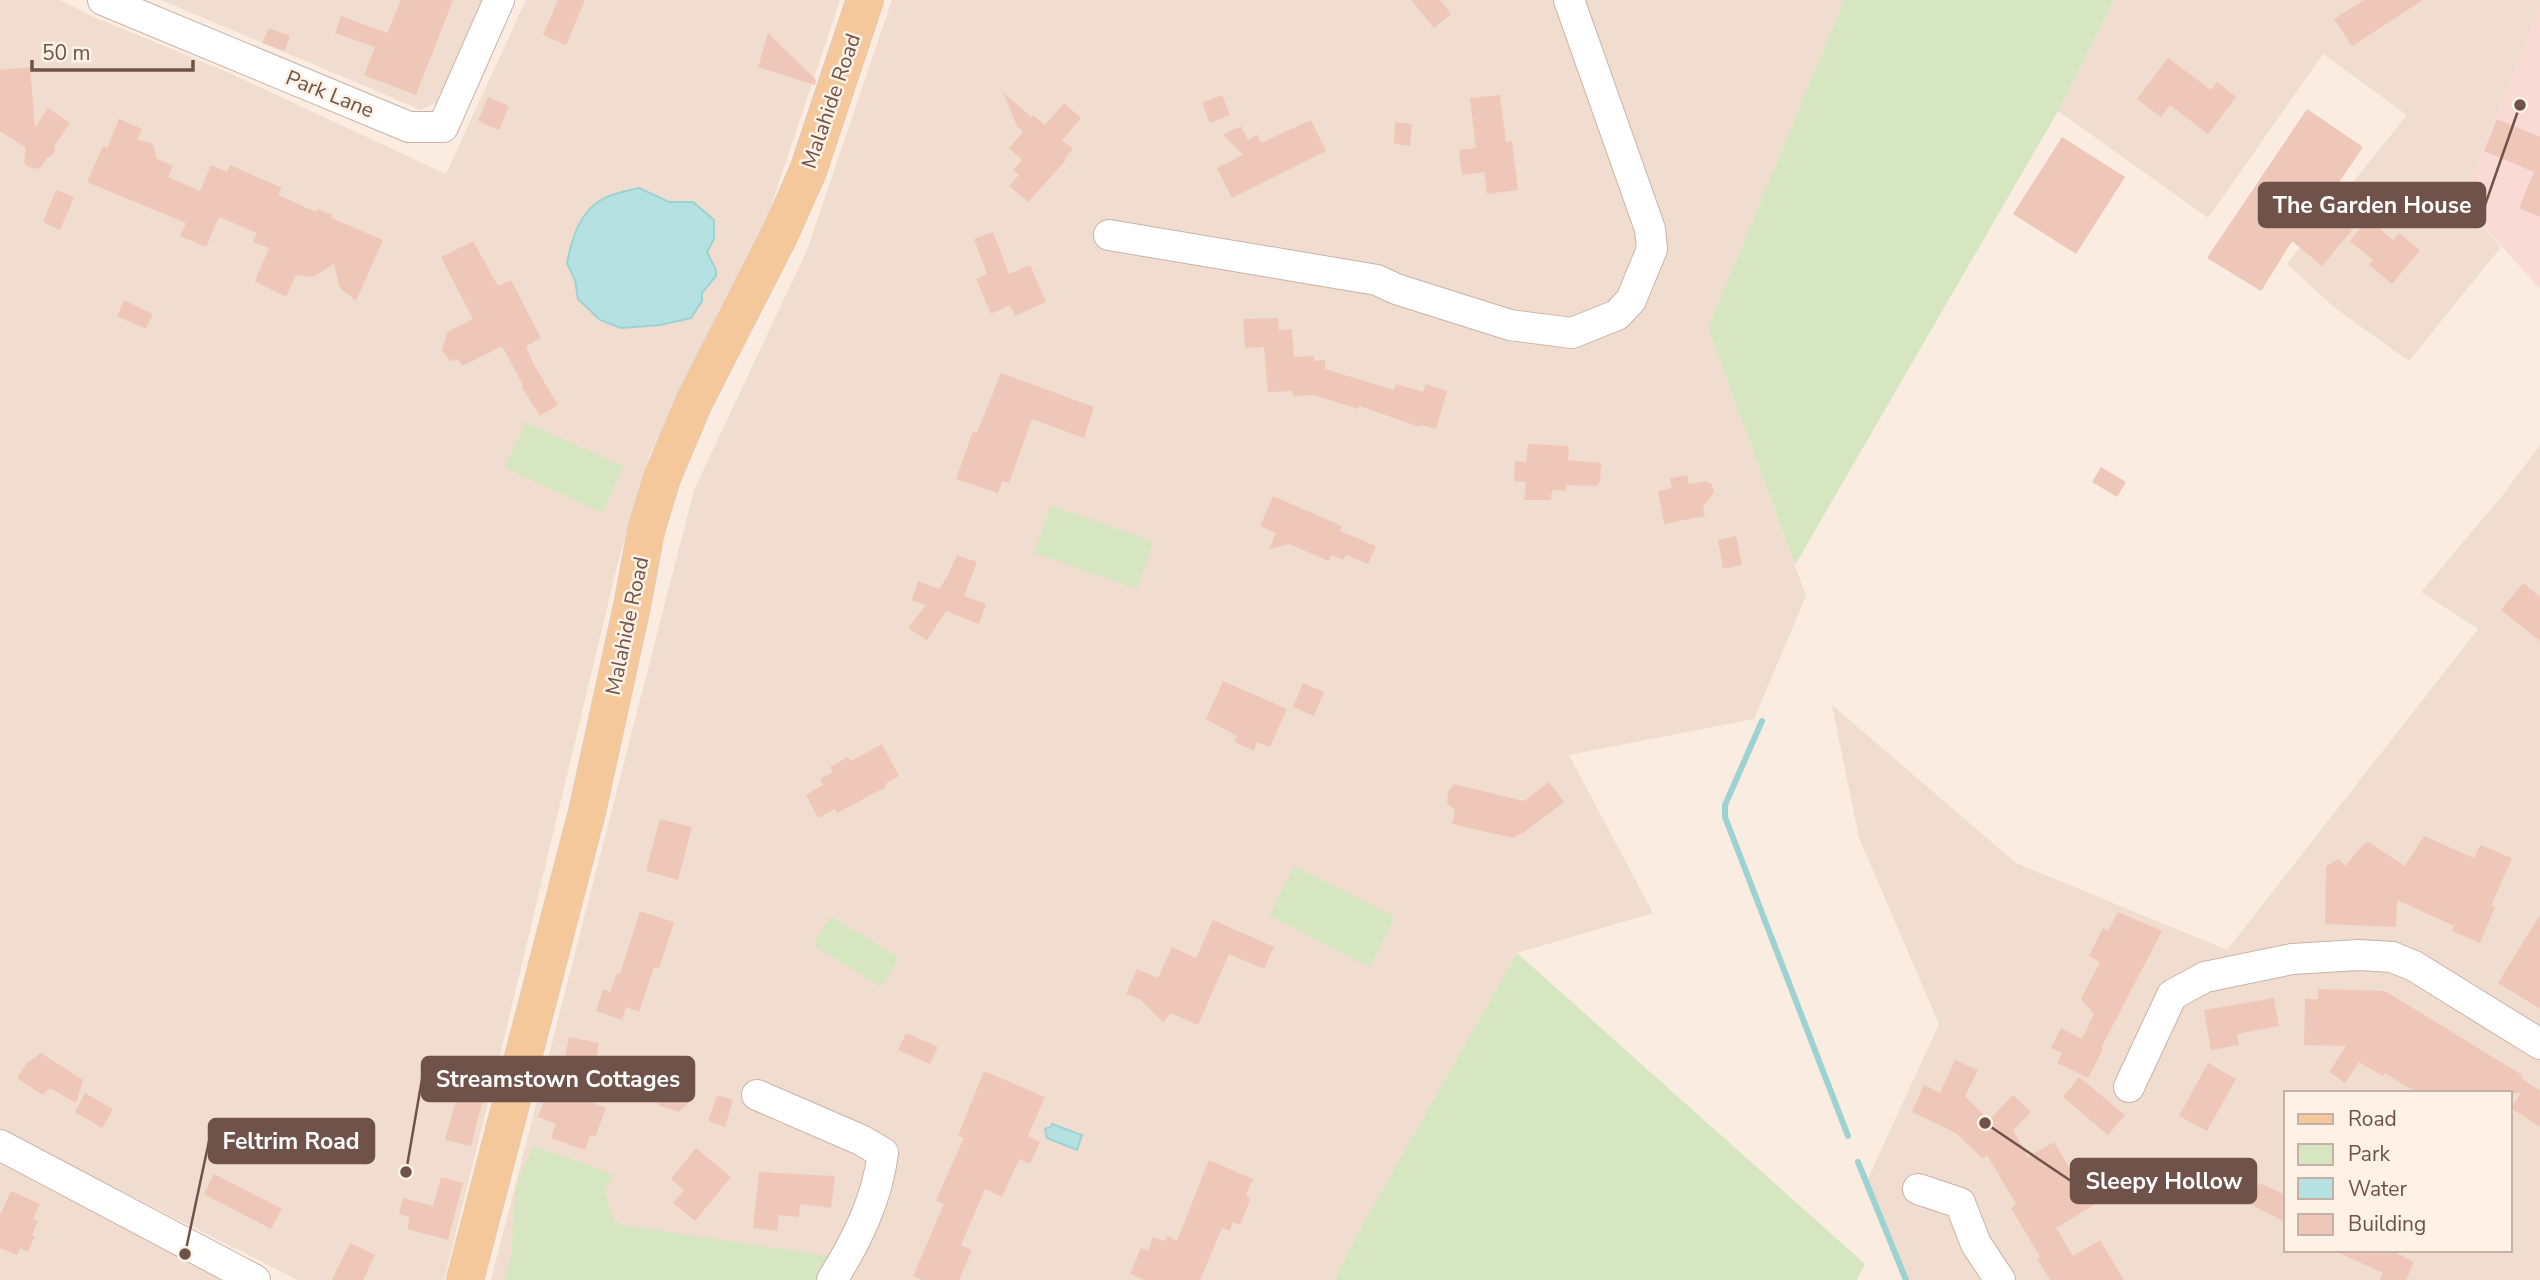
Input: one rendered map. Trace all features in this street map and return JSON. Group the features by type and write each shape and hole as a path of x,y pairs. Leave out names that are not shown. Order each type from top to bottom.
{"main road":[{"name":"Malahide Road","path":"465,1280 587,812 646,531 662,478 694,402 779,236 808,171 865,0"}],"street":[{"name":"Park Lane","path":"103,0 410,127 443,127 499,0"},
{"path":"1109,235 1377,280 1396,289 1510,325 1572,333 1617,315 1631,300 1652,249 1650,229 1569,0"},
{"path":"2129,1087 2172,995 2205,977 2292,959 2359,955 2392,957 2414,966 2540,1044"},
{"path":"757,1095 861,1140 883,1153 880,1177 871,1208 854,1244 832,1280"},
{"path":"0,1145 255,1280"},
{"path":"1918,1189 1961,1203 1976,1244 2000,1280"}],"shaded area":[{"path":"0,0 60,0 96,18 227,72 446,174 526,0 840,0 761,236 649,456 619,558 444,1280 298,1280 0,1130"},
{"path":"161,0 482,0 437,102 421,110"},
{"path":"892,0 1844,0 1708,328 1806,596 1754,719 1569,755 1653,913 1517,953 1360,1229 1334,1280 491,1280 694,490 807,250"},
{"path":"2114,0 2540,0 2540,7 2462,202 2501,247 2409,361 2335,308 2287,264 2407,115 2323,54 2208,218 2058,111"},
{"path":"2540,7 2540,289 2462,202"},
{"path":"2540,445 2540,1280 1904,1280 1866,1183 1939,1024 1859,838 1832,705 2016,863 2227,950 2478,629 2421,592 2502,496"},
{"path":"0,1158 237,1280 0,1280"}],"green space":[{"path":"1844,0 2114,0 2058,111 1795,565 1708,328"},
{"path":"526,422 623,467 602,513 504,467"},
{"path":"1051,505 1153,542 1137,589 1034,553"},
{"path":"1294,866 1395,917 1370,967 1269,916"},
{"path":"831,916 899,958 881,987 813,945"},
{"path":"1517,953 1865,1264 1857,1280 1334,1280 1360,1229"},
{"path":"533,1146 602,1170 613,1177 604,1188 613,1220 623,1225 828,1256 815,1280 504,1280 511,1256 516,1184"}],"water":[{"path":"639,188 669,202 693,202 714,220 714,239 707,252 716,270 716,276 702,293 702,301 691,318 660,325 621,328 600,320 578,299 575,280 567,263 578,228 587,212 601,200"},
{"path":"1052,1124 1082,1135 1077,1150 1047,1138 1045,1129"}],"building":[{"path":"401,0 453,0 416,95 364,75 375,47 335,33 341,16 387,33"},
{"path":"558,0 585,0 566,45 543,35"},
{"path":"1411,0 1440,0 1451,14 1434,28"},
{"path":"2364,0 2423,0 2352,46 2334,19"},
{"path":"269,28 290,36 284,51 262,43"},
{"path":"768,33 816,80 815,85 758,67"},
{"path":"2168,58 2211,90 2217,82 2236,97 2208,134 2170,105 2161,117 2137,99"},
{"path":"30,67 35,127 48,108 70,123 55,145 54,154 47,158 41,167 35,169 24,162 26,148 0,131 0,70"},
{"path":"1003,92 1031,117 1033,115 1045,125 1064,103 1081,118 1062,140 1073,149 1028,202 1009,186 1019,175 1013,170 1022,160 1009,148 1023,132 1017,126"},
{"path":"1222,95 1230,115 1210,123 1202,103"},
{"path":"1500,95 1506,142 1512,141 1518,190 1487,194 1484,172 1462,175 1459,150 1476,148 1470,98"},
{"path":"488,97 509,106 499,130 478,121"},
{"path":"2307,109 2363,147 2323,206 2352,230 2322,266 2292,241 2261,291 2207,258"},
{"path":"119,119 142,129 137,140 151,143 156,158 173,166 168,177 200,191 211,165 227,172 230,165 282,188 278,195 316,212 318,209 332,215 331,218 383,240 356,301 340,288 334,264 313,277 296,275 286,297 255,281 269,248 253,242 257,233 219,217 206,247 180,236 186,223 87,182 103,146 107,148"},
{"path":"2497,119 2540,137 2540,217 2519,208 2534,172 2484,151"},
{"path":"1311,120 1326,151 1232,198 1217,168 1243,155 1223,135 1241,126 1248,140 1257,135 1261,143"},
{"path":"1395,122 1412,124 1410,146 1394,144"},
{"path":"2062,137 2125,177 2076,254 2013,214"},
{"path":"56,190 74,197 60,230 43,222"},
{"path":"2368,219 2393,240 2399,233 2420,250 2392,284 2369,265 2373,260 2350,241"},
{"path":"993,232 1009,274 1030,265 1046,302 1015,316 1010,305 991,314 976,279 987,274 974,239"},
{"path":"473,241 498,286 511,280 541,338 526,346 558,405 540,416 521,386 523,385 502,346 462,366 459,360 450,361 442,351 447,332 473,319 441,257"},
{"path":"124,300 153,314 146,329 117,316"},
{"path":"1278,318 1279,330 1292,329 1294,357 1314,356 1314,361 1325,360 1325,369 1394,390 1396,384 1423,392 1426,384 1447,391 1436,429 1421,425 1420,427 1359,406 1358,409 1314,395 1293,396 1292,391 1268,392 1264,347 1245,348 1243,319"},
{"path":"1001,373 1094,407 1084,438 1032,419 1009,483 1002,481 998,493 956,479 973,431 977,433"},
{"path":"1528,444 1569,446 1568,460 1601,463 1600,483 1598,486 1566,485 1566,491 1552,490 1551,500 1524,500 1526,482 1514,481 1515,461 1526,462"},
{"path":"2101,467 2126,482 2117,497 2092,482"},
{"path":"1687,475 1689,484 1706,481 1712,484 1714,492 1703,507 1705,516 1664,524 1658,491 1672,488 1670,478"},
{"path":"1273,496 1342,526 1340,531 1376,546 1368,564 1346,555 1344,560 1331,555 1329,561 1289,544 1269,549 1276,533 1260,526"},
{"path":"1736,536 1742,565 1723,569 1718,540"},
{"path":"957,555 977,562 964,596 986,604 979,624 946,611 927,640 908,628 926,605 912,600 918,581 939,589"},
{"path":"2523,583 2540,597 2540,641 2501,610"},
{"path":"1223,681 1287,709 1270,747 1257,742 1254,751 1234,742 1237,736 1206,719"},
{"path":"1303,683 1324,692 1314,716 1293,707"},
{"path":"882,744 899,776 885,784 886,787 837,813 835,809 818,818 806,795 823,785 820,779 833,772 830,767 848,757 851,761"},
{"path":"1549,782 1564,802 1513,838 1452,824 1455,810 1447,804 1448,792 1454,784 1524,801"},
{"path":"660,819 692,827 678,880 646,871"},
{"path":"2424,836 2474,858 2480,845 2512,858 2491,906 2495,907 2480,943 2452,931 2454,926 2397,900 2396,927 2325,924 2326,866 2339,859 2345,866 2368,842 2405,866"},
{"path":"640,911 674,922 659,969 654,967 639,1012 626,1007 622,1020 596,1011 603,989 610,992 617,973 620,974"},
{"path":"2118,912 2162,931 2088,1078 2057,1063 2062,1053 2051,1048 2061,1028 2082,1039 2094,1014 2081,999 2100,962 2089,956 2103,928 2108,931"},
{"path":"2540,915 2540,1009 2498,983"},
{"path":"1213,920 1274,947 1264,969 1229,954 1198,1025 1171,1013 1163,1022 1141,1000 1126,994 1137,969 1158,978 1172,947 1196,958"},
{"path":"2318,989 2385,991 2522,1075 2521,1078 2540,1091 2540,1127 2512,1109 2521,1093 2414,1091 2385,1073 2383,1076 2359,1062 2345,1083 2329,1072 2346,1046 2304,1045 2305,999 2318,999"},
{"path":"2274,998 2279,1026 2237,1034 2239,1045 2211,1050 2204,1010"},
{"path":"906,1033 938,1047 930,1064 898,1050"},
{"path":"569,1037 599,1043 588,1101 606,1108 595,1137 590,1136 585,1150 551,1138 556,1124 538,1117 547,1092 557,1096"},
{"path":"41,1053 83,1080 76,1103 50,1088 42,1095 17,1078 27,1063"},
{"path":"1955,1060 1978,1070 1965,1096 1989,1120 2013,1095 2031,1112 2013,1130 2028,1157 2054,1142 2080,1186 2090,1180 2102,1200 2056,1228 2073,1256 2100,1240 2124,1280 2050,1280 2037,1258 2040,1257 2011,1208 2016,1204 1987,1155 1983,1159 1956,1133 1912,1112 1924,1085 1940,1093"},
{"path":"2208,1063 2236,1079 2207,1131 2179,1116"},
{"path":"984,1071 1045,1097 1028,1136 1040,1142 1030,1164 1019,1159 1002,1197 985,1189 961,1245 972,1250 959,1280 922,1280 913,1276 944,1204 936,1200 964,1138 958,1136"},
{"path":"669,1076 686,1088 691,1101 678,1112 658,1105 656,1098 658,1088"},
{"path":"2079,1077 2125,1115 2108,1135 2063,1097"},
{"path":"458,1092 483,1099 471,1146 445,1140"},
{"path":"85,1093 113,1109 102,1128 75,1112"},
{"path":"717,1095 733,1100 725,1127 708,1121"},
{"path":"696,1148 731,1177 695,1221 673,1203 684,1190 671,1179"},
{"path":"1209,1160 1253,1179 1246,1194 1250,1200 1240,1225 1233,1222 1230,1231 1222,1228 1200,1280 1144,1280 1130,1274 1141,1248 1148,1251 1153,1237 1165,1241 1167,1236 1177,1241"},
{"path":"759,1172 835,1176 831,1208 800,1204 799,1217 779,1215 777,1231 753,1228"},
{"path":"214,1174 282,1209 271,1229 204,1194"},
{"path":"441,1177 463,1183 448,1240 407,1229 410,1217 399,1214 403,1198 433,1206"},
{"path":"2259,1183 2284,1194 2284,1221 2249,1204"},
{"path":"11,1191 40,1204 33,1219 38,1221 28,1252 20,1248 17,1255 0,1248 0,1215"},
{"path":"350,1243 375,1255 363,1280 332,1280"},
{"path":"2337,1252 2394,1252 2414,1262 2406,1280 2379,1280 2383,1273"}],"waterway":[{"path":"1762,721 1725,805 1725,817 1848,1136"},
{"path":"1858,1162 1906,1280"}],"place":[{"name":"The Garden House","path":"2520,105"},
{"name":"Sleepy Hollow","path":"1985,1123"},
{"name":"Streamstown Cottages","path":"406,1172"},
{"name":"Feltrim Road","path":"185,1254"}]}
